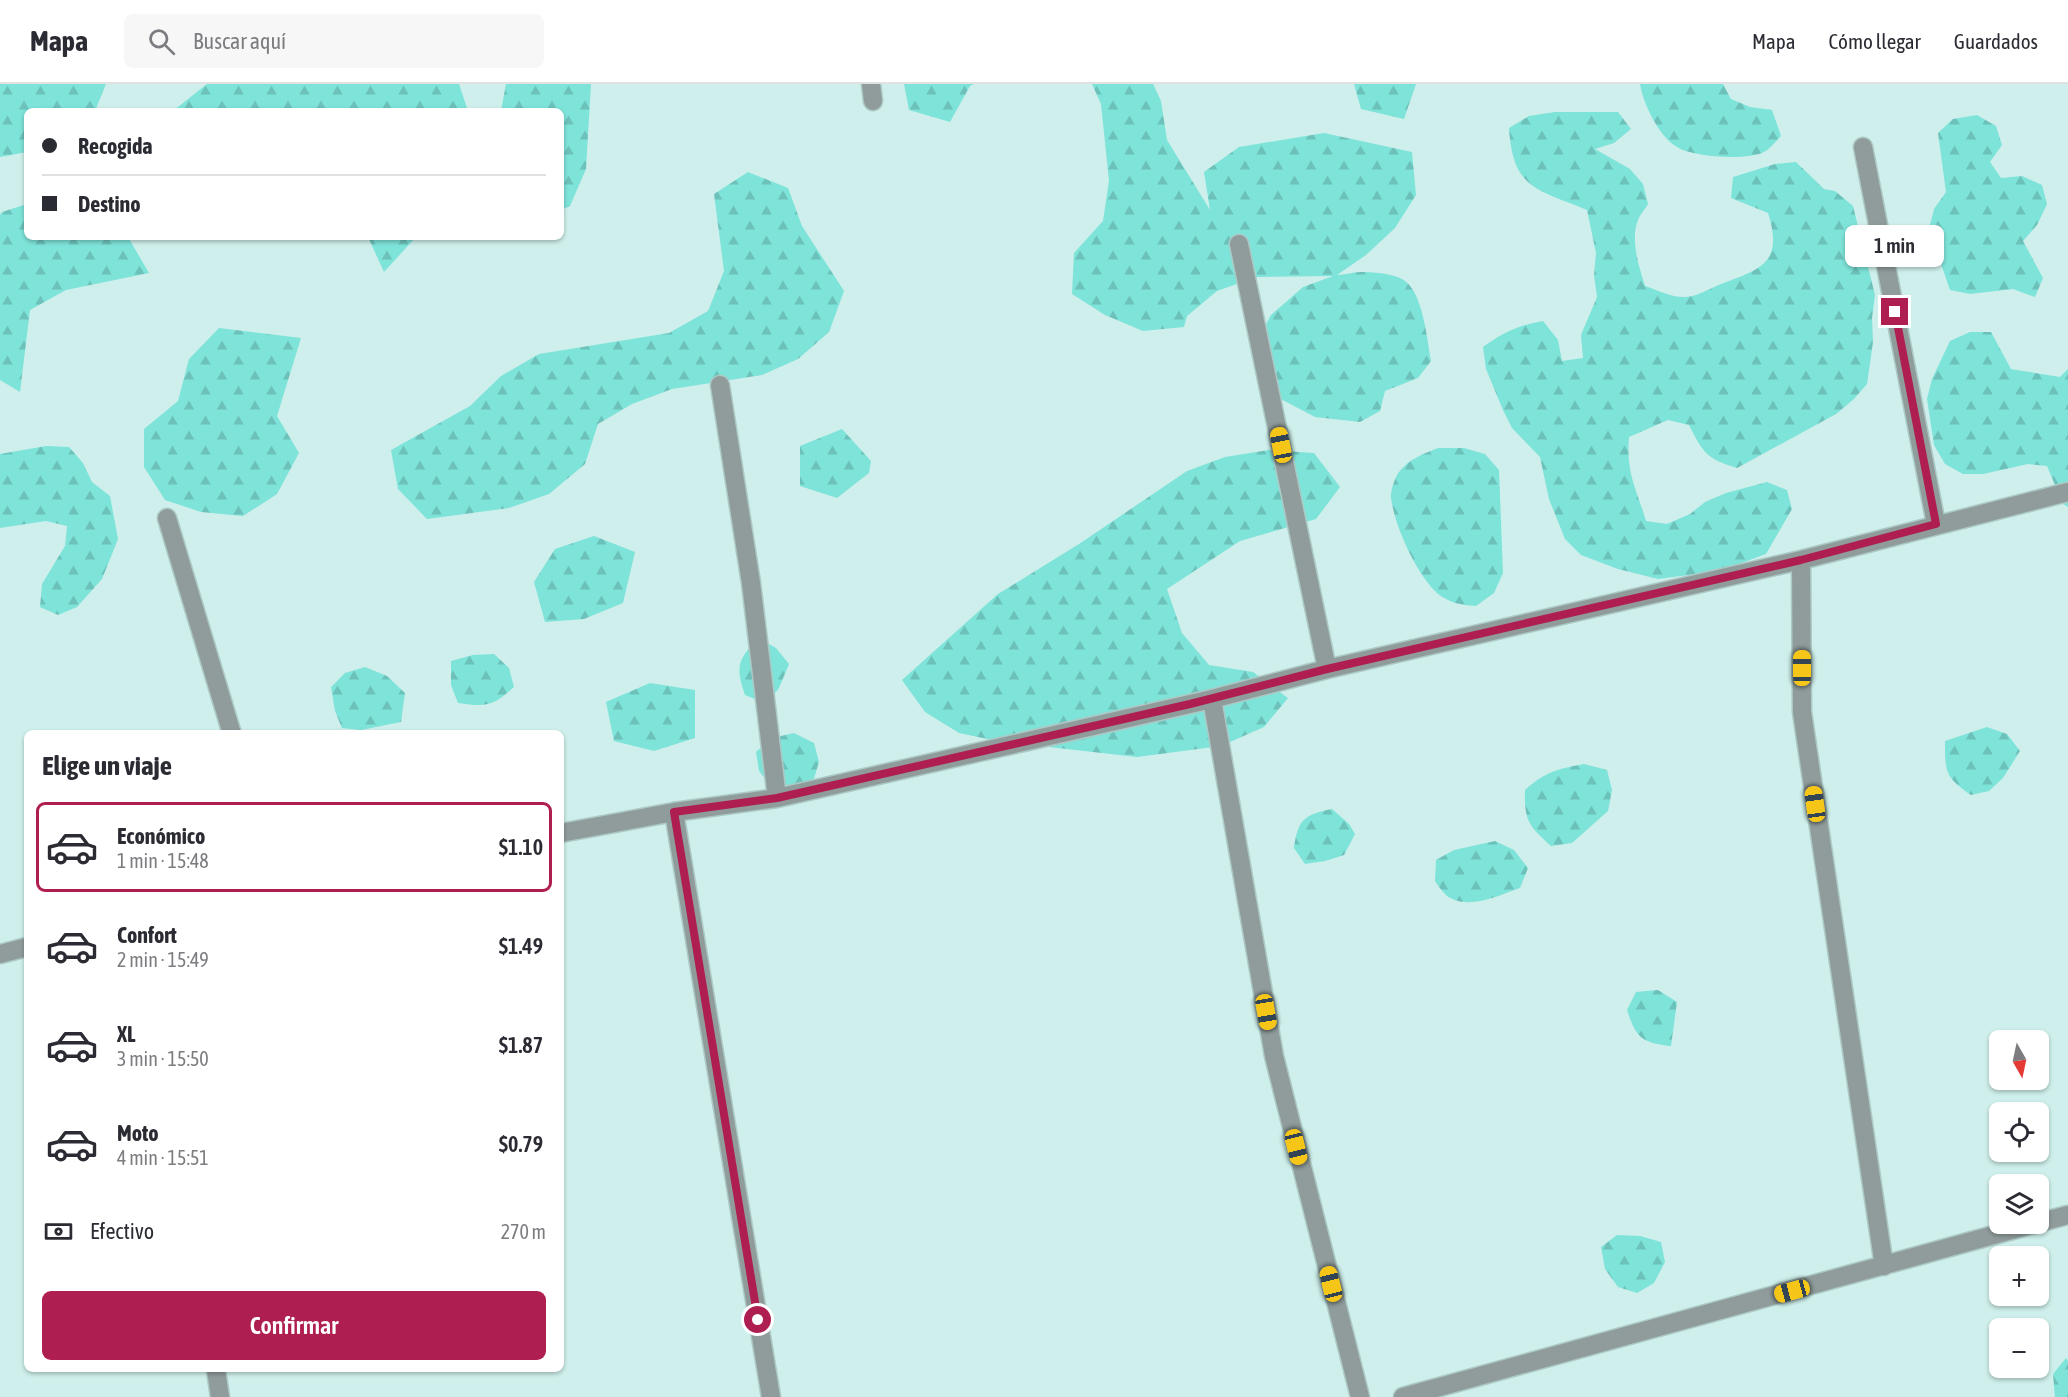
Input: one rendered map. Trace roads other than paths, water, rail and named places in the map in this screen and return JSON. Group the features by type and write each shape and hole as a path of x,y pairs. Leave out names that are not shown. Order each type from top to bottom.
{"street":[{"path":"1863,147 1936,524"},
{"path":"1239,244 1327,669"},
{"path":"720,385 751,583 777,798"},
{"path":"564,832 674,812 777,798 1212,699 1327,669 1801,560 2068,492"},
{"path":"167,518 231,730"},
{"path":"1801,560 1802,712 1884,1266"},
{"path":"1212,699 1274,1056 1360,1397"},
{"path":"674,812 771,1397"},
{"path":"0,954 24,948"},
{"path":"2049,1220 2068,1215"},
{"path":"1403,1397 1997,1234"},
{"path":"216,1372 220,1397"}]}
